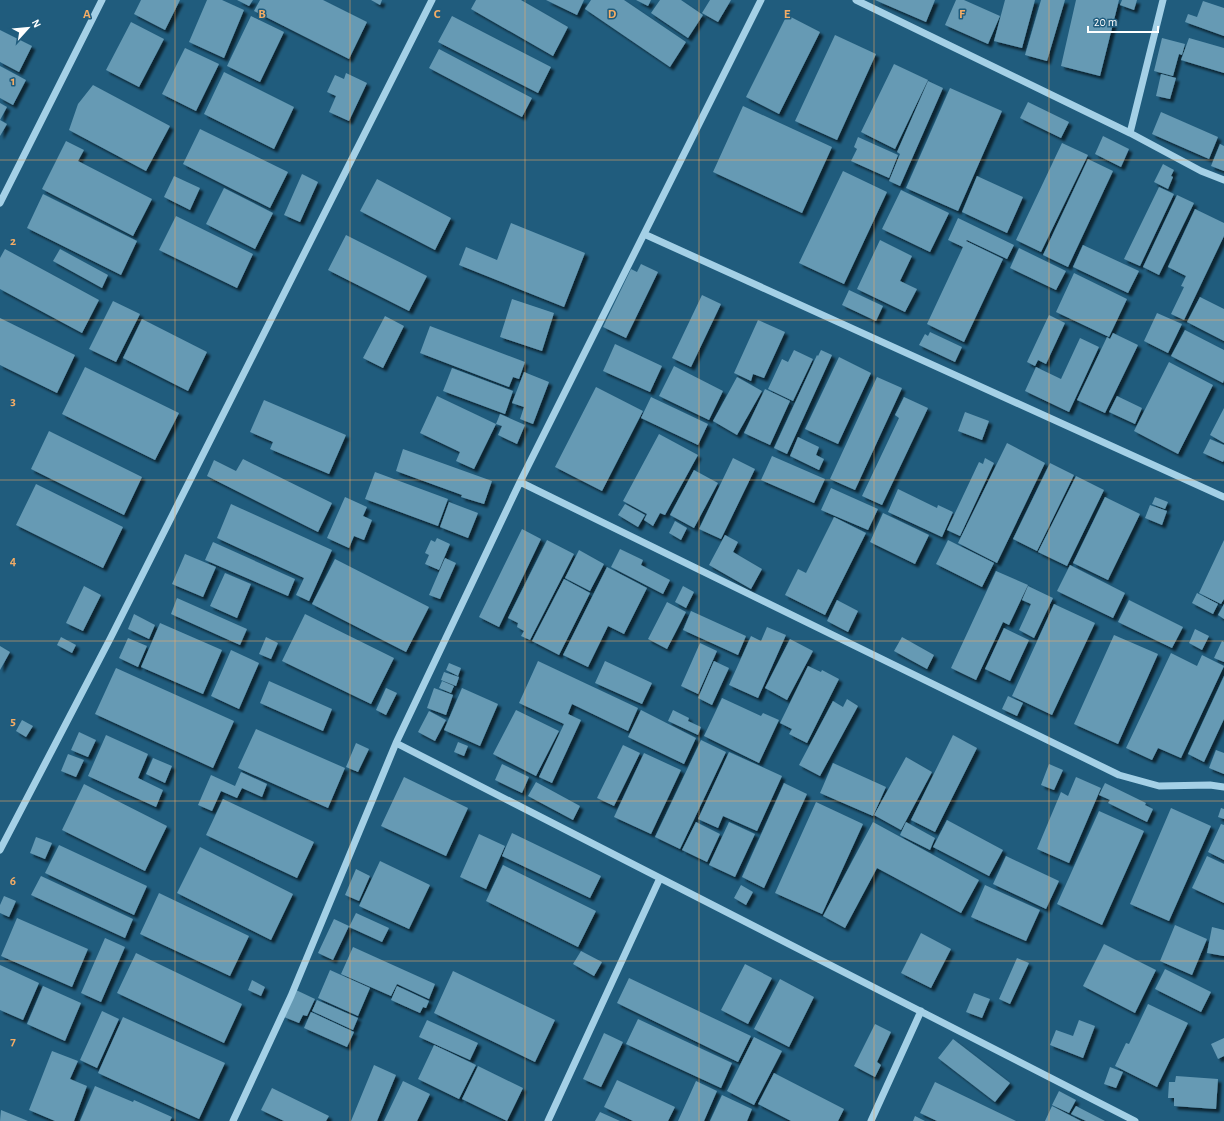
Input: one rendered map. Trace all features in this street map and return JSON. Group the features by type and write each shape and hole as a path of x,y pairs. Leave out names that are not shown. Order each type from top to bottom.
{"street":[{"path":"0,203 102,0"},
{"path":"0,850 110,639 432,0"},
{"path":"233,1121 291,996 396,744 520,482 761,0"},
{"path":"856,0 1130,133 1201,171 1224,180"},
{"path":"1130,133 1163,0"},
{"path":"644,234 1224,497"},
{"path":"520,482 1119,775 1159,786 1210,785 1224,787"},
{"path":"396,744 1135,1121"},
{"path":"548,1121 660,878"},
{"path":"871,1121 922,1011"}],"building":[{"path":"141,0 180,0 165,30 134,14"},
{"path":"207,0 222,0 244,10 224,58 189,42"},
{"path":"237,0 253,0 249,6"},
{"path":"260,0 323,0 367,22 349,59 254,11"},
{"path":"371,0 382,0 380,5"},
{"path":"476,0 521,0 568,27 553,56 471,9"},
{"path":"546,0 584,0 577,15"},
{"path":"591,0 624,0 686,42 670,67 585,9"},
{"path":"636,0 651,0 648,6"},
{"path":"660,0 681,0 703,15 688,38 651,13"},
{"path":"710,0 731,0 718,22 702,13"},
{"path":"875,0 935,0 926,22"},
{"path":"956,0 964,0 1000,16 988,44 945,25"},
{"path":"1005,0 1035,0 1022,48 994,41"},
{"path":"1041,0 1065,0 1047,61 1025,55"},
{"path":"1076,0 1119,0 1100,76 1061,66"},
{"path":"1122,0 1137,0 1134,10 1120,5"},
{"path":"1203,1 1224,8 1224,36 1185,22 1188,14 1197,17"},
{"path":"787,15 820,32 779,114 746,97"},
{"path":"251,16 284,32 260,82 227,66"},
{"path":"452,16 551,67 538,93 438,42"},
{"path":"131,22 164,39 139,87 106,70"},
{"path":"0,30 32,46 19,72 0,62"},
{"path":"835,35 876,54 837,140 795,121"},
{"path":"1162,38 1185,44 1182,55 1179,54 1173,76 1154,71"},
{"path":"1189,38 1224,48 1224,73 1181,60"},
{"path":"185,48 219,64 196,111 162,94"},
{"path":"439,49 532,98 522,117 429,68"},
{"path":"894,64 928,80 895,149 861,132"},
{"path":"0,66 26,80 13,105 0,98"},
{"path":"224,72 294,107 274,149 204,114"},
{"path":"346,73 367,83 349,121 329,112 336,96 327,92 335,75 344,79"},
{"path":"1161,74 1176,78 1170,99 1156,96"},
{"path":"928,81 943,88 900,186 889,181 900,154 897,152"},
{"path":"93,85 170,126 146,171 69,130 78,104"},
{"path":"950,88 1002,111 958,211 906,188"},
{"path":"1028,102 1069,122 1061,138 1020,118"},
{"path":"0,103 7,107 0,120"},
{"path":"743,106 832,147 802,213 713,172"},
{"path":"1161,112 1218,137 1209,159 1152,134"},
{"path":"0,120 7,124 0,136"},
{"path":"200,129 288,172 270,208 183,164"},
{"path":"1103,136 1129,149 1121,167 1095,154"},
{"path":"858,137 898,155 889,178 851,161 857,149 854,147"},
{"path":"66,141 84,150 78,161 152,199 133,236 42,189"},
{"path":"1062,143 1088,155 1041,252 1016,240"},
{"path":"1220,144 1224,146 1224,171 1211,166"},
{"path":"1088,159 1113,171 1068,267 1043,255"},
{"path":"1163,164 1174,170 1168,189 1154,182"},
{"path":"843,171 887,192 844,284 799,263"},
{"path":"302,174 318,182 300,222 284,215"},
{"path":"174,176 200,188 190,210 164,197"},
{"path":"977,176 1023,197 1007,233 962,212"},
{"path":"377,179 451,218 435,250 360,211"},
{"path":"1159,187 1174,194 1140,266 1124,259"},
{"path":"224,188 273,213 255,249 206,224"},
{"path":"901,190 949,213 930,252 882,229"},
{"path":"43,194 137,241 121,275 27,228"},
{"path":"1177,195 1194,203 1159,275 1143,267"},
{"path":"1195,209 1224,223 1224,236 1184,320 1171,314 1184,287 1181,286 1186,276 1168,267"},
{"path":"176,216 253,254 237,288 159,250"},
{"path":"958,218 1014,245 1007,259 967,240 966,241 1003,259 964,342 927,324 963,247 948,240"},
{"path":"511,223 585,253 564,307 459,265 466,247 497,260"},
{"path":"346,235 427,276 409,311 328,270"},
{"path":"880,240 912,256 900,281 917,289 905,312 857,289"},
{"path":"1083,245 1139,271 1128,293 1073,267"},
{"path":"1019,248 1066,271 1056,290 1010,268"},
{"path":"5,249 99,300 82,333 0,289 0,258"},
{"path":"60,249 108,275 102,288 53,261"},
{"path":"641,264 658,272 626,338 603,327 631,269 637,272"},
{"path":"1074,273 1127,299 1109,337 1056,312"},
{"path":"849,290 883,306 876,321 842,305"},
{"path":"702,295 721,304 691,367 672,358"},
{"path":"1200,297 1224,309 1224,341 1187,322"},
{"path":"512,299 554,313 542,351 500,337"},
{"path":"113,301 140,314 116,362 89,349"},
{"path":"1157,313 1182,324 1168,353 1144,341"},
{"path":"1049,315 1065,323 1046,364 1038,360 1035,366 1027,362"},
{"path":"385,316 404,326 383,368 363,358"},
{"path":"0,318 75,355 57,393 0,365"},
{"path":"142,319 207,352 188,391 123,358"},
{"path":"758,320 785,332 764,378 753,374 751,381 734,373"},
{"path":"430,326 525,362 519,379 513,377 509,387 420,353"},
{"path":"1185,330 1224,350 1223,383 1171,356"},
{"path":"930,332 962,347 955,362 919,345 925,334 928,336"},
{"path":"1113,333 1138,345 1105,413 1077,400 1107,337 1110,339"},
{"path":"1080,338 1099,347 1069,412 1025,391 1036,367 1061,379"},
{"path":"615,344 662,366 650,392 603,371"},
{"path":"794,350 813,359 793,401 768,389 782,359 788,362"},
{"path":"821,350 832,355 787,454 774,448 817,355 818,356"},
{"path":"839,357 871,373 838,444 805,429"},
{"path":"1169,362 1213,385 1178,454 1134,431"},
{"path":"674,366 723,391 709,420 659,396"},
{"path":"85,367 179,413 155,460 62,414"},
{"path":"452,368 513,391 505,414 443,391"},
{"path":"524,372 549,382 533,424 520,419 524,407 512,403"},
{"path":"737,377 762,391 737,435 713,421"},
{"path":"877,377 902,388 855,490 830,479"},
{"path":"596,387 643,411 602,491 555,467"},
{"path":"765,389 790,401 770,445 744,433"},
{"path":"437,396 496,424 474,469 456,461 460,452 420,433"},
{"path":"1117,396 1142,408 1135,424 1109,412"},
{"path":"651,397 708,424 698,445 641,418"},
{"path":"904,397 928,408 882,505 862,496 899,418 895,415"},
{"path":"264,400 346,435 329,474 270,449 273,442 250,432"},
{"path":"1224,408 1224,443 1210,435"},
{"path":"965,412 989,421 982,440 958,431"},
{"path":"500,414 525,425 517,444 498,435 502,426 496,424"},
{"path":"49,431 142,477 124,515 31,469"},
{"path":"659,434 698,455 665,515 660,513 653,526 644,520 647,514 623,501"},
{"path":"798,437 819,447 816,455 824,459 819,470 790,456"},
{"path":"1210,439 1224,445 1223,462 1203,453"},
{"path":"1007,443 1045,463 997,563 958,543"},
{"path":"403,449 492,481 484,504 461,497 462,495 396,471"},
{"path":"772,456 825,479 814,503 761,480"},
{"path":"733,458 755,469 721,539 699,529"},
{"path":"985,458 994,463 960,536 947,530 979,462 983,464"},
{"path":"243,459 332,503 318,532 207,476 214,460 236,471"},
{"path":"1050,463 1074,475 1037,551 1013,539"},
{"path":"694,470 718,483 694,528 670,515"},
{"path":"375,472 448,499 438,526 365,499"},
{"path":"1076,476 1104,490 1067,566 1038,552"},
{"path":"36,484 123,527 103,568 16,525"},
{"path":"831,488 878,509 868,530 821,510"},
{"path":"898,489 937,508 938,505 953,512 942,537 888,512"},
{"path":"345,497 367,507 363,516 372,520 364,540 354,536 349,548 327,538"},
{"path":"1105,497 1140,514 1108,580 1073,563"},
{"path":"1155,497 1168,502 1165,509 1152,504"},
{"path":"449,502 478,513 468,538 440,527"},
{"path":"231,504 332,550 309,601 296,595 304,578 217,538"},
{"path":"625,504 645,515 638,527 618,515"},
{"path":"1150,505 1167,511 1162,525 1145,518"},
{"path":"883,513 929,535 915,564 870,542"},
{"path":"834,517 866,533 825,615 785,595 798,569 806,573"},
{"path":"675,521 687,528 681,540 669,533"},
{"path":"522,529 541,539 499,627 479,617"},
{"path":"725,535 738,542 733,552 762,569 751,589 709,565"},
{"path":"437,538 450,544 439,570 425,564 429,555 425,553 431,540 435,542"},
{"path":"547,540 574,554 530,640 521,636 524,631 517,627 518,623 508,618"},
{"path":"948,540 994,563 982,587 936,564"},
{"path":"1224,540 1224,599 1221,604 1199,593"},
{"path":"213,542 295,579 288,596 205,560"},
{"path":"620,549 643,560 641,565 670,580 663,594 611,567"},
{"path":"579,550 604,564 590,591 565,578"},
{"path":"185,554 216,567 203,597 172,584"},
{"path":"445,558 456,563 440,599 429,595"},
{"path":"335,559 429,607 406,652 312,604"},
{"path":"1070,565 1125,593 1113,618 1057,591"},
{"path":"607,567 647,588 624,634 608,626 588,667 563,655"},
{"path":"996,571 1028,585 1009,625 1003,622 976,680 951,668"},
{"path":"225,573 251,584 237,618 210,606"},
{"path":"564,579 590,593 559,655 532,641"},
{"path":"84,586 101,595 83,631 66,623"},
{"path":"683,586 694,592 686,608 675,602"},
{"path":"1028,586 1053,598 1034,638 1019,630 1031,604 1022,600"},
{"path":"1197,593 1218,604 1213,614 1192,603"},
{"path":"177,598 247,629 240,645 171,614"},
{"path":"837,600 858,611 848,632 827,621"},
{"path":"1129,600 1183,627 1172,648 1118,622"},
{"path":"667,602 686,612 667,649 648,639"},
{"path":"1054,604 1095,623 1052,715 1012,696"},
{"path":"1224,604 1224,619 1218,615"},
{"path":"691,611 746,636 738,655 683,630"},
{"path":"134,614 155,625 149,639 128,629"},
{"path":"305,614 394,658 371,704 282,661"},
{"path":"160,623 222,650 203,694 141,667"},
{"path":"767,627 786,635 758,698 729,685 751,636 761,641"},
{"path":"1004,628 1029,640 1010,681 985,669"},
{"path":"1195,629 1209,636 1202,650 1189,643"},
{"path":"1114,635 1158,654 1118,744 1074,724"},
{"path":"61,637 76,645 72,653 57,645"},
{"path":"266,637 278,643 271,659 259,654"},
{"path":"902,637 934,655 927,669 894,651"},
{"path":"128,638 147,646 138,667 119,658"},
{"path":"790,639 813,651 787,700 765,688"},
{"path":"1222,641 1224,642 1224,662 1214,658"},
{"path":"700,643 717,651 698,694 681,686"},
{"path":"0,646 10,652 0,670"},
{"path":"231,650 259,663 239,709 211,696"},
{"path":"1171,653 1197,666 1202,655 1224,666 1181,758 1158,748 1152,760 1126,748"},
{"path":"538,661 638,708 628,731 572,704 568,714 581,720 552,783 539,777 564,724 519,703"},
{"path":"605,661 652,683 642,704 595,683"},
{"path":"714,661 729,668 712,705 698,698"},
{"path":"449,663 461,668 458,676 446,670"},
{"path":"808,666 821,672 822,670 839,679 807,743 789,734 792,729 780,723"},
{"path":"116,668 234,721 213,768 95,714"},
{"path":"444,672 459,677 456,686 441,680"},
{"path":"1224,676 1224,719 1204,762 1188,754"},
{"path":"269,681 332,709 323,731 260,703"},
{"path":"442,681 454,686 451,693 439,688"},
{"path":"386,688 397,693 386,715 376,710"},
{"path":"434,688 453,695 446,715 427,708"},
{"path":"462,688 498,704 480,746 444,730"},
{"path":"1008,696 1023,703 1017,716 1002,709"},
{"path":"722,698 761,716 763,713 779,720 759,763 704,736"},
{"path":"847,699 858,706 820,776 799,765 833,701 843,707"},
{"path":"516,710 559,731 536,776 493,754"},
{"path":"641,710 696,738 684,764 628,737"},
{"path":"673,710 689,718 688,721 701,727 698,735 668,721"},
{"path":"429,711 446,720 435,741 418,732"},
{"path":"22,720 33,726 26,737 16,731"},
{"path":"256,729 345,768 328,808 238,768"},
{"path":"79,732 96,740 88,757 71,750"},
{"path":"106,735 148,754 138,778 163,790 156,807 88,776"},
{"path":"953,735 977,748 935,832 911,820"},
{"path":"701,740 726,752 680,849 655,837"},
{"path":"458,742 468,746 464,756 454,752"},
{"path":"356,743 369,749 358,772 346,767"},
{"path":"623,745 640,753 614,806 597,798"},
{"path":"1216,750 1224,753 1224,774 1209,768"},
{"path":"729,752 782,776 757,831 723,816 718,828 698,819"},
{"path":"644,753 681,770 651,834 614,817"},
{"path":"68,754 84,760 76,777 61,771"},
{"path":"906,757 932,772 901,830 874,815"},
{"path":"153,758 172,766 165,783 146,774"},
{"path":"833,763 886,787 873,816 820,793"},
{"path":"502,764 529,777 522,793 495,780"},
{"path":"1049,764 1063,770 1054,790 1041,785"},
{"path":"241,772 267,784 262,797 242,788 237,798 221,791 212,811 198,805 211,775 235,786"},
{"path":"404,777 468,808 446,856 381,826"},
{"path":"1076,777 1101,788 1069,863 1037,849 1061,792 1068,796"},
{"path":"536,782 580,806 573,820 528,796"},
{"path":"784,783 807,794 764,888 742,877"},
{"path":"1105,783 1146,803 1145,805 1153,809 1147,822 1108,803 1110,800 1099,795"},
{"path":"84,784 167,826 145,871 62,830"},
{"path":"223,799 314,842 297,878 206,835"},
{"path":"816,802 863,824 822,914 775,893"},
{"path":"1171,808 1211,826 1169,921 1130,904"},
{"path":"1221,808 1224,809 1224,819 1218,817"},
{"path":"1099,811 1144,831 1102,925 1057,904"},
{"path":"947,820 1003,850 989,876 933,847"},
{"path":"696,822 720,834 707,862 682,850"},
{"path":"729,822 755,834 735,877 709,865"},
{"path":"873,822 979,880 961,913 877,868 845,928 823,916"},
{"path":"906,822 935,838 930,850 900,835"},
{"path":"1221,824 1224,825 1224,860 1208,852"},
{"path":"512,833 601,876 590,898 502,856"},
{"path":"479,834 505,846 486,889 460,877"},
{"path":"36,837 52,843 45,859 30,853"},
{"path":"59,845 147,886 134,915 45,873"},
{"path":"200,847 293,894 271,940 177,893"},
{"path":"1006,856 1059,881 1046,909 993,884"},
{"path":"1207,856 1224,864 1224,903 1192,888"},
{"path":"380,861 430,885 409,929 359,906"},
{"path":"503,865 596,911 578,947 486,901"},
{"path":"356,869 370,876 359,901 345,895"},
{"path":"41,876 133,919 125,938 31,895"},
{"path":"741,885 753,892 746,905 734,898"},
{"path":"985,885 1040,910 1026,941 971,917"},
{"path":"159,893 249,936 230,976 140,934"},
{"path":"4,896 16,901 9,917 0,913 0,905"},
{"path":"356,913 389,928 382,942 349,927"},
{"path":"17,918 88,949 72,987 1,956"},
{"path":"334,919 349,926 333,960 318,953"},
{"path":"1175,925 1207,939 1192,975 1160,961"},
{"path":"1212,927 1224,930 1224,956 1207,953"},
{"path":"921,933 951,949 931,988 901,973"},
{"path":"105,938 125,947 101,1002 81,993"},
{"path":"1104,944 1156,970 1135,1013 1083,986"},
{"path":"353,947 435,984 429,999 397,984 391,996 341,974"},
{"path":"581,951 602,962 594,976 573,964"},
{"path":"136,953 242,1004 224,1043 117,993"},
{"path":"1017,958 1029,963 1010,1004 999,999"},
{"path":"745,964 772,978 748,1024 721,1010"},
{"path":"0,965 39,983 23,1020 0,1010"},
{"path":"1165,969 1211,992 1201,1012 1155,989"},
{"path":"330,970 370,988 358,1016 318,998"},
{"path":"453,971 555,1020 535,1062 434,1013"},
{"path":"629,978 751,1036 738,1062 617,1003"},
{"path":"780,979 814,997 789,1047 754,1029"},
{"path":"252,980 265,987 261,996 248,990"},
{"path":"43,986 81,1003 65,1041 27,1024"},
{"path":"397,986 429,1001 426,1008 423,1007 420,1013 391,1000"},
{"path":"296,990 315,999 307,1016 303,1015 299,1023 284,1017"},
{"path":"974,993 990,999 982,1018 966,1012"},
{"path":"317,1000 358,1018 353,1030 312,1011"},
{"path":"1148,1004 1188,1023 1157,1087 1115,1066 1126,1043 1129,1044"},
{"path":"102,1011 119,1019 97,1068 80,1060"},
{"path":"311,1012 354,1032 347,1047 304,1028"},
{"path":"123,1017 225,1063 199,1119 98,1073"},
{"path":"638,1019 732,1063 721,1088 626,1044"},
{"path":"427,1020 478,1043 470,1060 419,1037"},
{"path":"1079,1020 1095,1026 1083,1058 1050,1045 1056,1030 1073,1036"},
{"path":"875,1024 891,1032 877,1062 881,1065 875,1077 854,1066"},
{"path":"604,1033 623,1042 601,1087 583,1079"},
{"path":"754,1037 782,1051 754,1105 727,1091"},
{"path":"1224,1038 1224,1056 1218,1059 1211,1044"},
{"path":"953,1039 1010,1083 995,1102 938,1058"},
{"path":"434,1045 476,1065 459,1099 418,1079"},
{"path":"52,1051 78,1061 70,1079 87,1086 74,1121 55,1121 29,1110"},
{"path":"374,1065 396,1075 377,1121 351,1121"},
{"path":"478,1066 523,1088 507,1121 462,1099"},
{"path":"1110,1067 1123,1072 1116,1088 1104,1084"},
{"path":"774,1073 844,1109 838,1121 791,1121 758,1104"},
{"path":"1176,1076 1218,1079 1216,1109 1174,1106 1174,1098 1168,1098 1169,1082 1175,1082"},
{"path":"617,1080 675,1107 668,1121 633,1121 604,1107"},
{"path":"403,1081 430,1094 417,1121 384,1121"},
{"path":"696,1081 717,1091 704,1121 678,1121"},
{"path":"935,1082 1016,1121 937,1121 920,1113"},
{"path":"95,1086 133,1102 134,1100 172,1117 170,1121 80,1121"},
{"path":"272,1088 329,1116 326,1121 284,1121 261,1110"},
{"path":"1059,1091 1076,1100 1069,1113 1052,1105"},
{"path":"722,1095 752,1109 747,1121 710,1121"},
{"path":"1052,1106 1081,1121 1045,1121"},
{"path":"1076,1106 1105,1121 1086,1121 1071,1114"},
{"path":"1,1110 28,1121 0,1121"},
{"path":"600,1112 620,1121 595,1121"},
{"path":"915,1116 925,1121 913,1121"}]}
